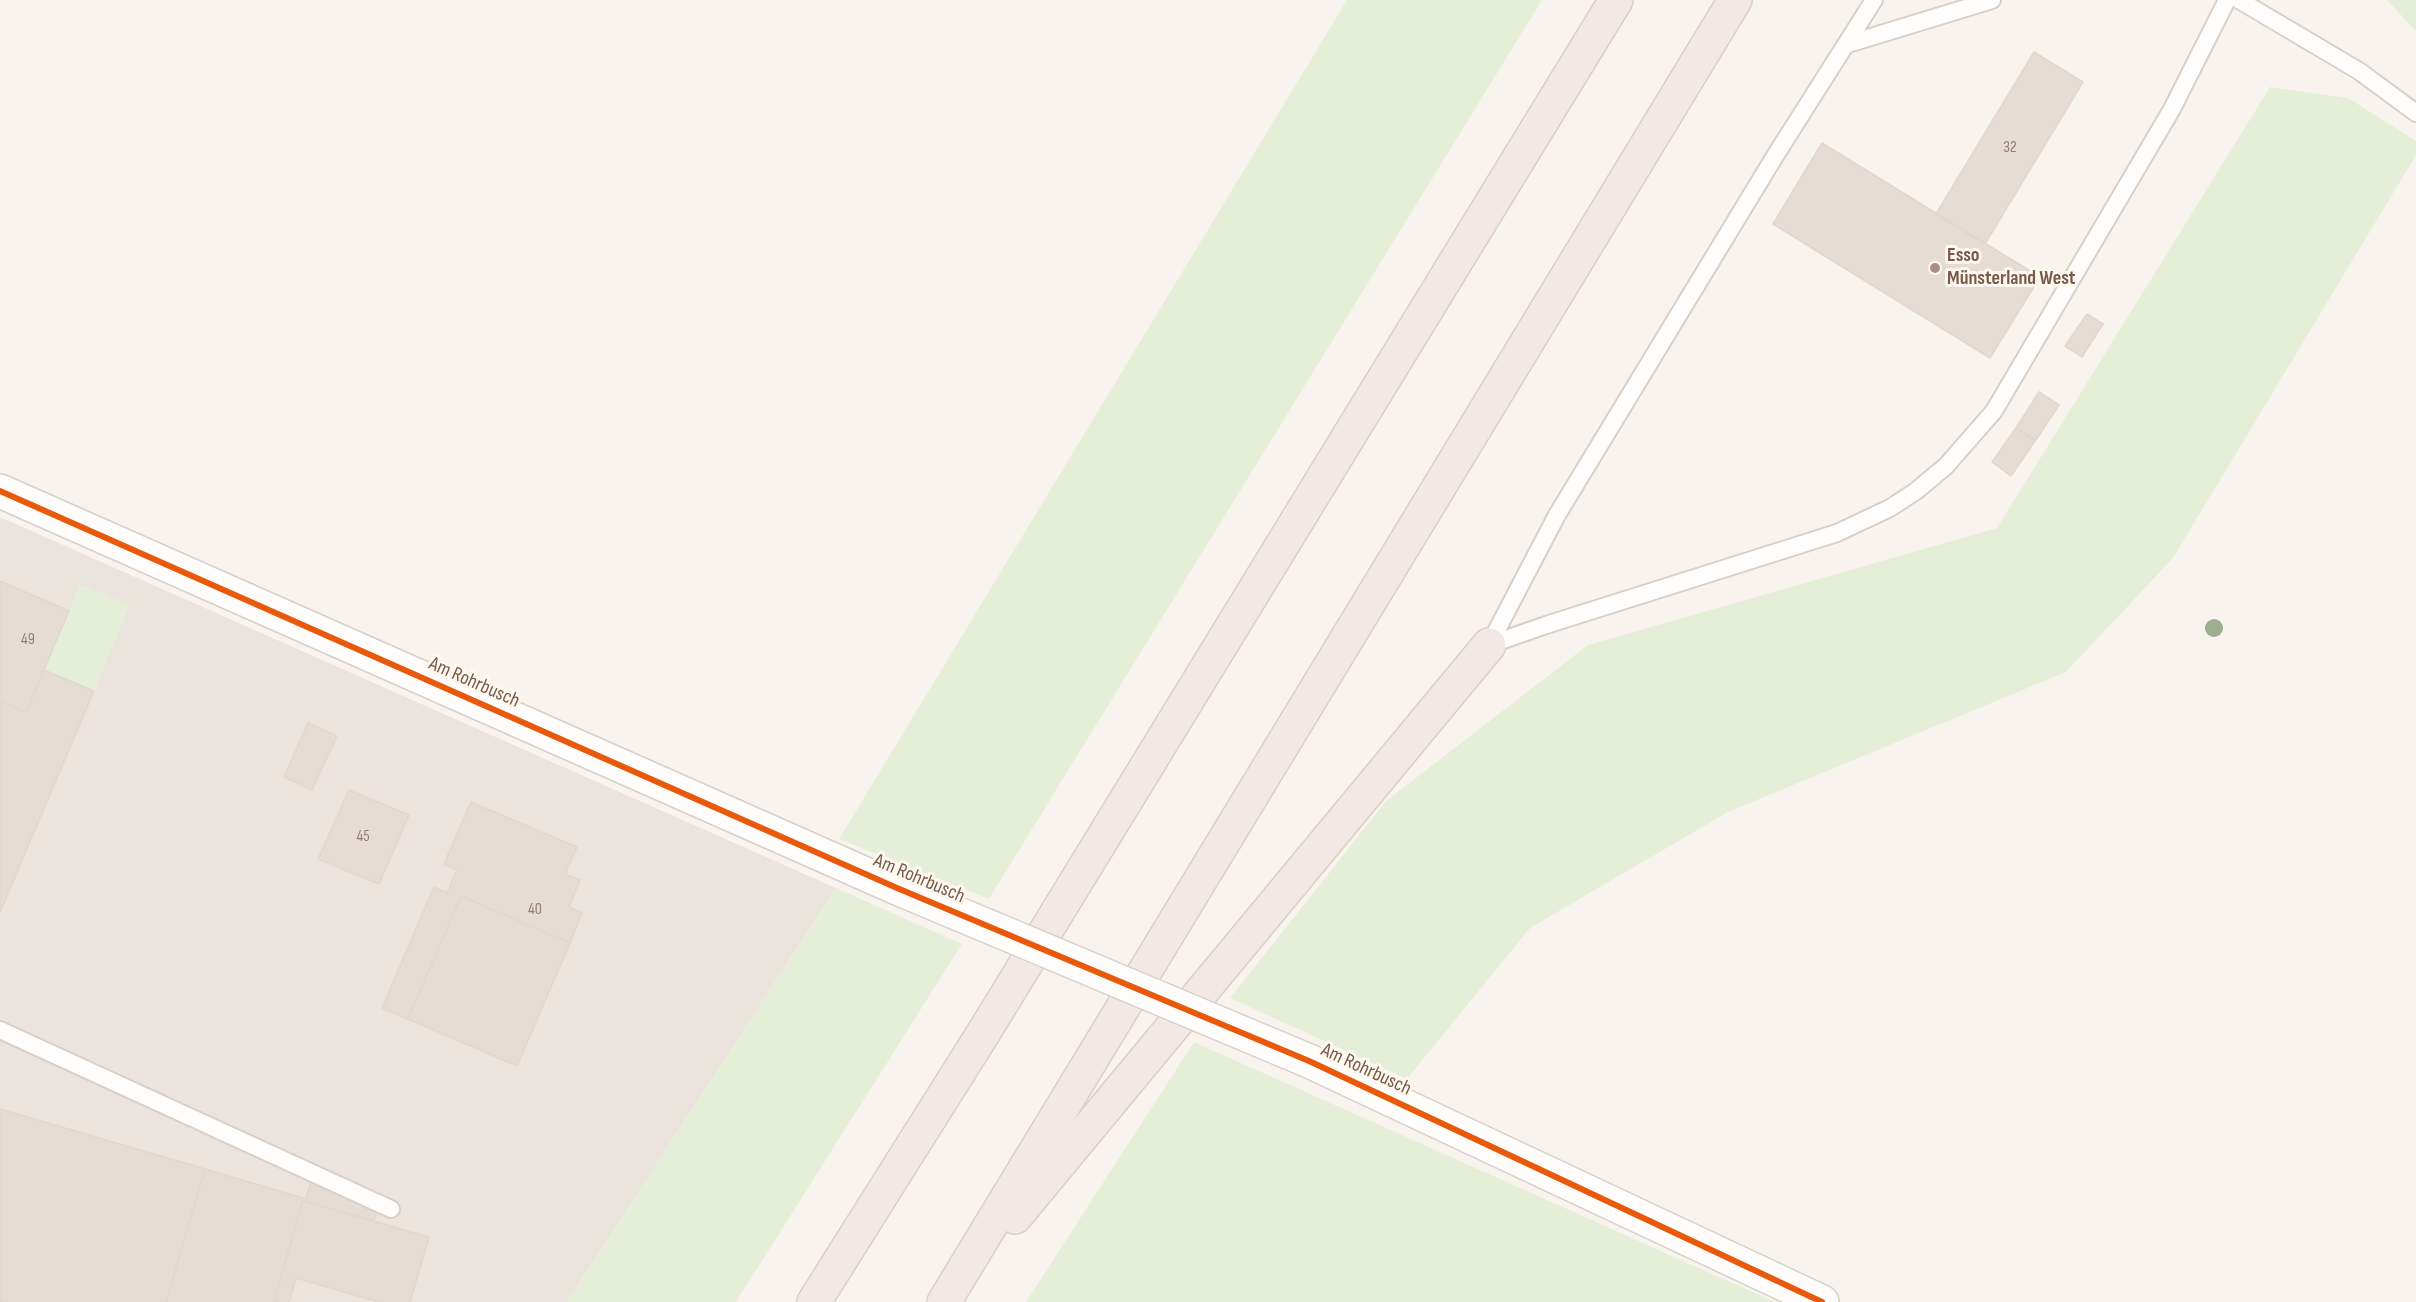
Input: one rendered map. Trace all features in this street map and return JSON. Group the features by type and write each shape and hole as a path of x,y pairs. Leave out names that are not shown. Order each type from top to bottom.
{"highway":[{"path":"814,1302 984,1032 1616,0"},
{"path":"945,1302 1735,0"},
{"path":"945,1302 1489,645"}],"street":[{"name":"Am Rohrbusch","path":"0,491 897,888 1309,1061 1822,1302"}],"lane":[{"path":"1489,645 1557,514 1775,156 1874,0"},
{"path":"1848,44 1992,0"},
{"path":"1489,645 1837,533 1890,508 1946,466 1994,411 2172,109 2227,0"},
{"path":"2239,0 2359,71 2416,113"},
{"path":"0,1030 391,1209"}],"shaded area":[{"path":"0,517 836,888 567,1302 0,1302"}],"green space":[{"path":"1347,0 1542,0 989,899 839,839"},
{"path":"2387,0 2416,0 2416,31"},
{"path":"2270,87 2348,98 2416,141 2416,155 2173,558 2066,672 1728,812 1530,928 1407,1079 1230,998 1386,801 1588,645 1997,528"},
{"path":"80,584 130,605 94,691 44,670"},
{"path":"836,888 962,944 736,1302 567,1302"},
{"path":"1194,1042 1775,1302 1026,1302"}],"building":[{"path":"2034,52 2083,82 1985,244 1936,214"},
{"path":"1822,143 2040,277 1990,358 1773,224"},
{"path":"2087,314 2103,324 2082,357 2065,346"},
{"path":"2039,392 2059,405 2036,440 2016,428"},
{"path":"2016,428 2035,441 2011,476 1992,462"},
{"path":"0,581 69,611 26,712 0,701"},
{"path":"44,670 94,691 0,912 0,701 26,712"},
{"path":"308,723 337,736 312,790 284,777"},
{"path":"349,790 409,815 379,884 318,859"},
{"path":"471,802 577,847 565,874 580,880 569,907 582,913 570,943 461,896 408,1019 382,1008 434,887 447,893 457,870 444,864"},
{"path":"461,896 570,943 517,1066 408,1019"},
{"path":"0,1109 205,1169 166,1302 0,1302"},
{"path":"205,1169 303,1198 274,1302 166,1302"},
{"path":"312,1179 379,1208 373,1221 305,1201"},
{"path":"303,1201 429,1237 410,1302 379,1302 296,1278 289,1302 274,1302"}],"cycle path":[{"path":"0,491 897,888 1309,1061 1822,1302"}],"place":[{"name":"Esso Münsterland West","path":"1935,268"}]}
